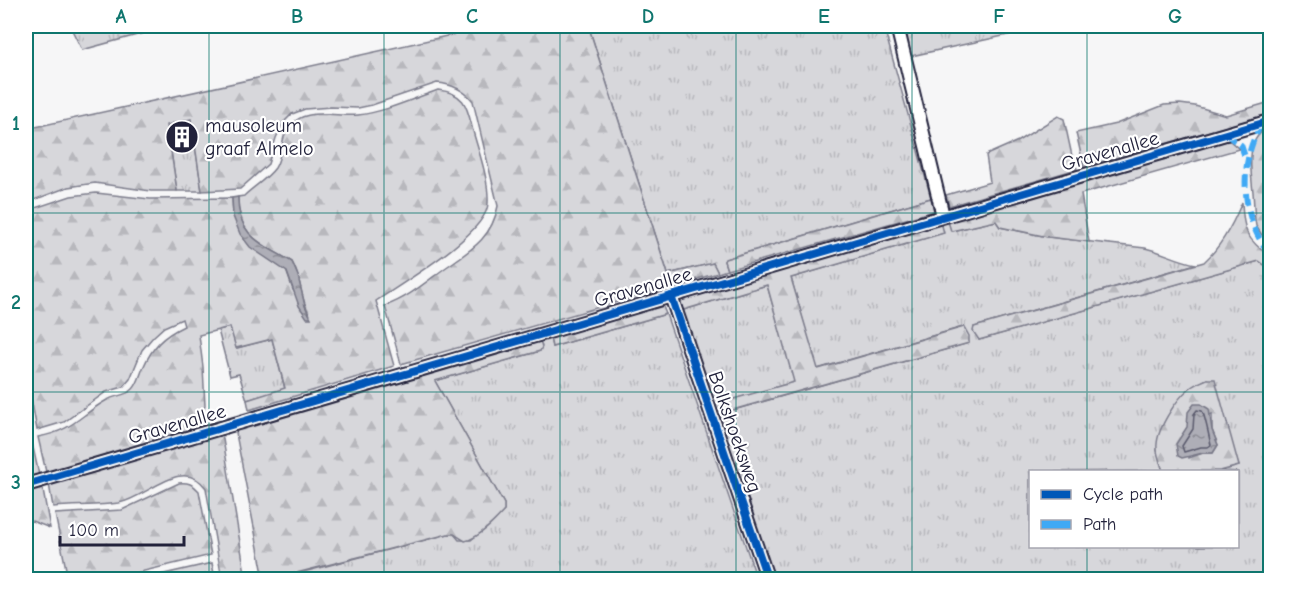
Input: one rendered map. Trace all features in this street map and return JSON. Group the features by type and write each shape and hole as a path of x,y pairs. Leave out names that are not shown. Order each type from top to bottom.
{"street":[{"path":"897,26 943,216"},
{"name":"Gravenallee","path":"26,485 1270,121"},
{"name":"Bolkshoeksweg","path":"671,296 768,579"}],"green space":[{"path":"70,26 170,26 82,50"},
{"path":"492,26 614,26 590,31 668,274 713,263 718,273 401,364 385,306 412,292 475,246 489,229 498,206 473,101 457,88 437,83 358,108 305,109 292,114 283,123 268,164 240,189 202,191 191,119 167,125 177,191 151,191 95,183 68,187 26,203 26,129"},
{"path":"614,26 877,26 885,31 931,198 726,259 724,261 727,270 718,273 713,263 668,274 590,31"},
{"path":"903,26 1049,26 911,56"},
{"path":"438,90 454,94 467,108 485,175 488,203 484,215 474,229 459,243 376,301 394,366 249,410 247,400 285,388 272,339 236,348 230,327 199,335 205,406 197,430 46,472 38,437 68,427 107,400 133,389 154,348 164,338 184,326 182,319 164,327 153,337 142,350 130,379 123,387 106,392 64,422 37,430 26,371 26,211 71,196 96,193 150,199 232,198 233,216 251,247 286,270 293,290 310,315 292,262 262,244 247,230 239,211 238,197 244,196 275,168 286,132 294,122 301,118 316,114 358,115 368,113"},
{"path":"1270,102 1270,114 1084,167 1076,133 1116,124 1164,105 1195,106 1226,115"},
{"path":"1058,116 1064,119 1077,169 949,206 946,195 990,182 986,155 1018,141"},
{"path":"191,119 202,191 177,191 167,125"},
{"path":"1270,128 1270,242 1256,226 1251,155 1256,138"},
{"path":"1230,141 1239,149 1081,194 1089,242 1048,237 1000,227 996,221 951,231 948,221"},
{"path":"931,198 934,211 727,270 724,261 725,259"},
{"path":"1242,202 1245,228 1251,240 1270,257 1270,269 1259,261 979,340 973,331 974,327 1204,262 1226,234"},
{"path":"948,221 952,231 996,221 1000,227 1048,237 1145,248 1196,264 974,327 979,340 1259,261 1270,269 1270,579 772,579 680,311 767,285 795,382 727,401 730,411 969,343 963,327 817,369 791,278 943,233 941,222","holes":["1207,379 1239,466 1224,470 1239,470 1239,548 1029,548 1029,470 1163,470 1157,450 1170,412 1190,388"]},
{"path":"941,222 944,233 791,278 818,369 964,327 969,336 969,343 729,411 726,401 794,382 767,285 680,311 678,300"},
{"path":"662,304 666,314 552,347 550,337"},
{"path":"666,314 757,579 273,580 448,534 454,534 459,540 471,540 504,511 504,504 435,381 540,351 540,340 550,337 552,347"},
{"path":"230,327 237,348 272,339 285,389 247,400 239,374 230,376 218,330"},
{"path":"540,340 542,347 540,351 435,381 504,504 504,511 486,529 476,537 465,541 454,534 448,534 273,579 264,579 237,439 236,432 239,428"},
{"path":"1207,379 1215,379 1239,466 1224,470 1163,470 1157,449 1159,433 1173,407 1192,387","holes":["1212,414 1212,430 1218,445 1213,453 1203,453 1189,458 1187,429"]},
{"path":"222,433 246,579 222,579 206,488 197,479 186,476 175,477 130,500 119,503 53,507 49,484"},
{"path":"31,438 39,475 26,479 26,439"},
{"path":"179,483 190,484 199,491 211,555 111,579 68,579 55,514 122,510"},
{"path":"42,485 50,528 32,521 26,522 26,490"},
{"path":"212,563 215,579 142,579"}],"water":[{"path":"238,197 242,222 247,230 262,244 292,262 305,306 311,318 307,318 299,306 287,272 250,247 240,234 233,216 232,198"},
{"path":"1194,404 1201,404 1209,409 1212,430 1218,445 1213,453 1182,458 1178,456 1176,444 1187,427 1188,412"}],"marked path":[{"path":"1262,124 1249,155 1246,190 1253,224 1270,253"},
{"path":"1225,134 1241,145 1246,160"}],"cycle path":[{"path":"26,485 1270,121"},
{"path":"671,296 768,580"}],"place":[{"name":"mausoleum graaf Almelo","path":"182,137"}]}
